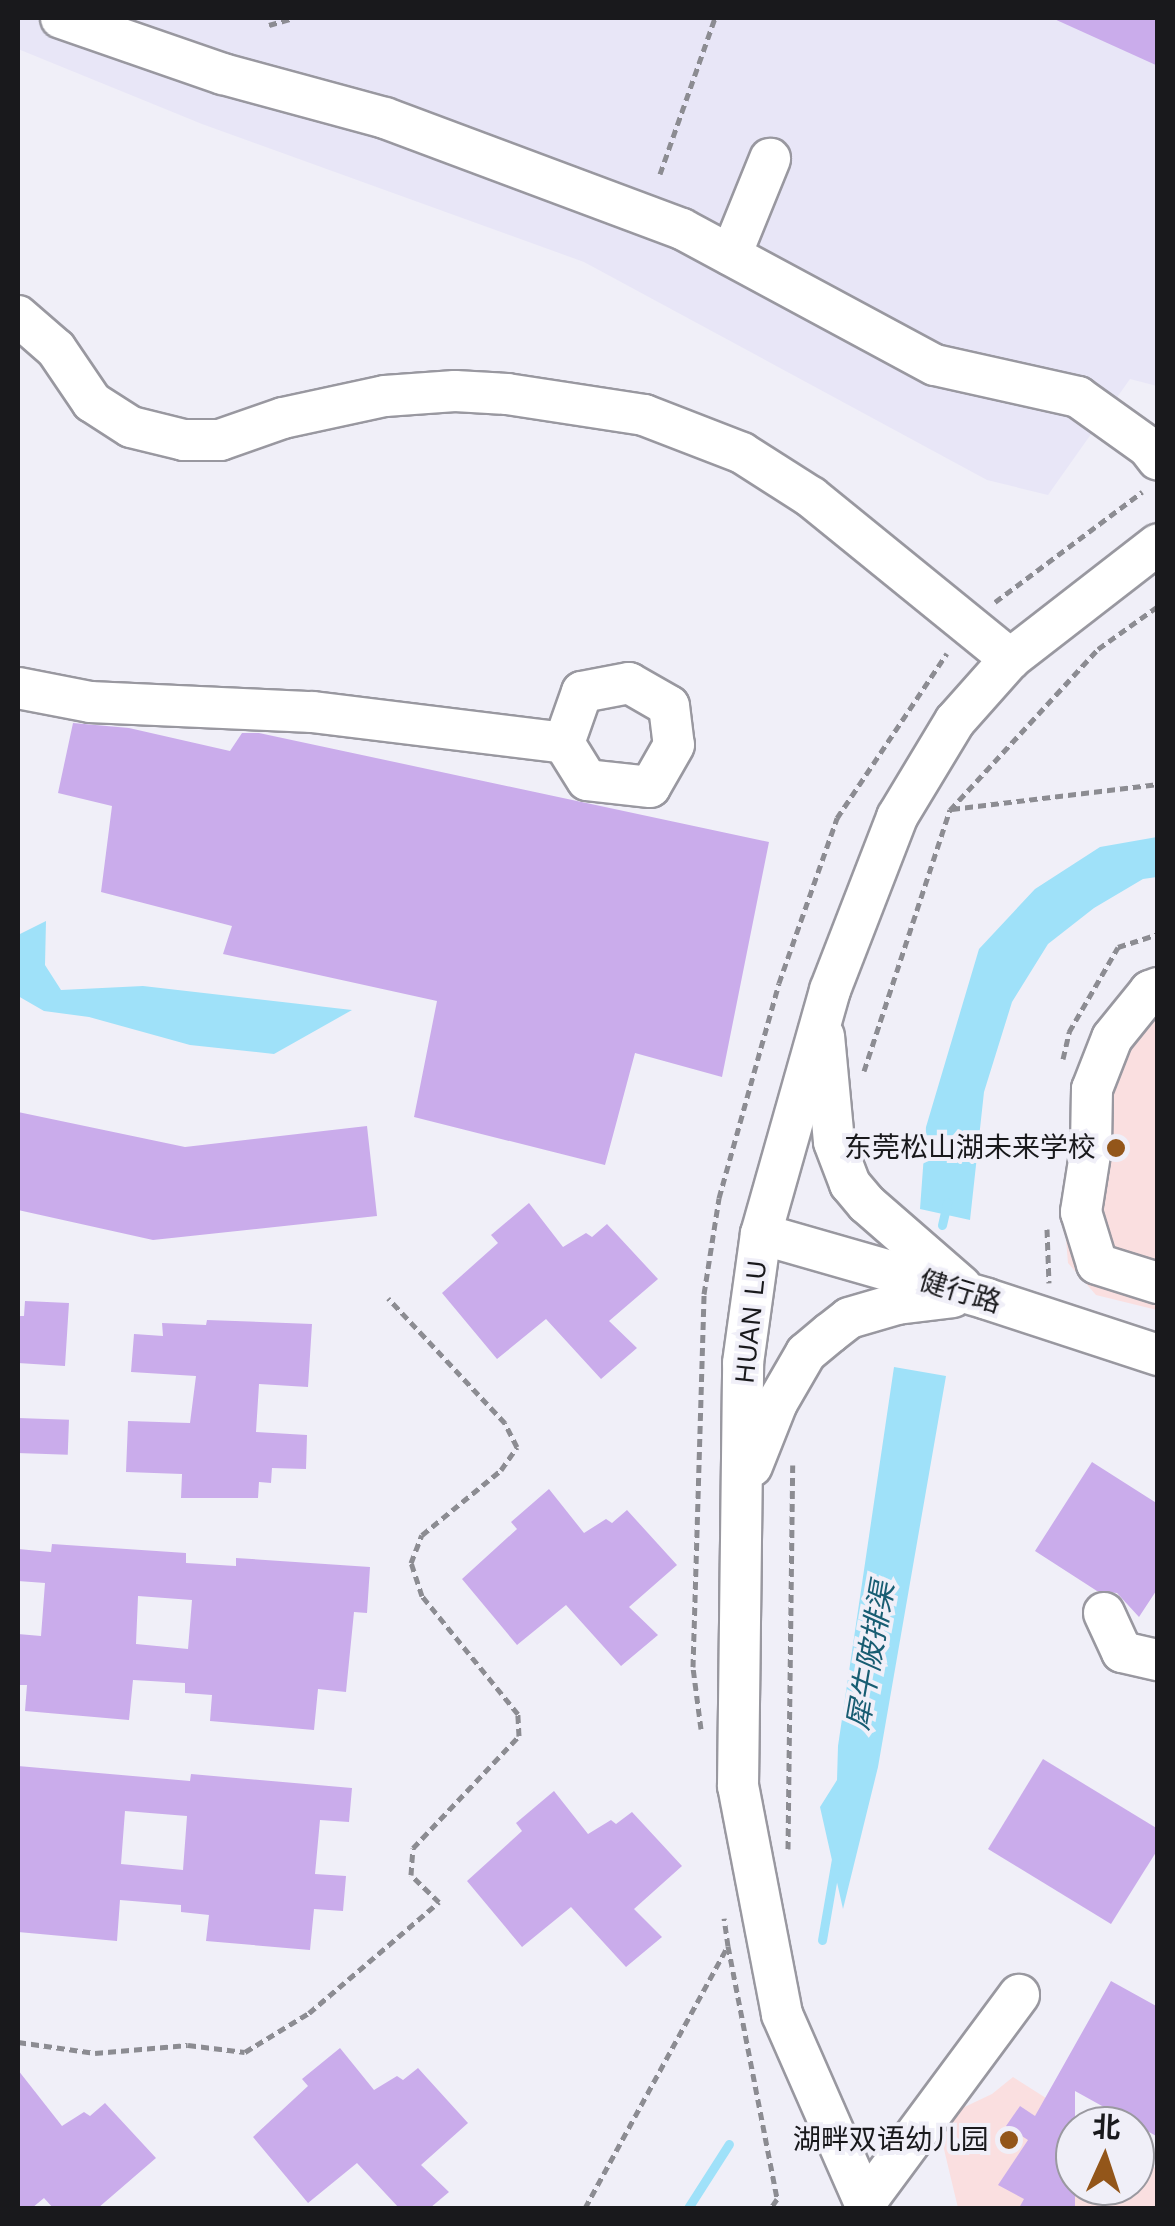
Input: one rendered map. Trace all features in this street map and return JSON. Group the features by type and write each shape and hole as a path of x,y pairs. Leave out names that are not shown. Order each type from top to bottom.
{"street":[{"path":"61,18 223,74 385,118 682,229 934,365 1078,397 1148,447 1158,460"},
{"path":"732,254 770,159"},
{"path":"18,316 56,349 92,402 132,427 184,440 220,440 283,418 385,396 454,391 507,394 644,415 742,453 811,497 1010,660"},
{"name":"HUAN LU","path":"866,2206 782,2014 738,1786 743,1363 761,1234 821,1022 898,817 956,720 1010,660 1158,544"},
{"path":"18,688 90,702 313,712 564,743"},
{"path":"1158,988 1150,991 1112,1038 1092,1089 1090,1148 1081,1212 1098,1264 1158,1283"},
{"path":"821,1022 832,1089 834,1142 850,1184 867,1204 972,1295"},
{"name":"健行路","path":"761,1234 972,1295 1158,1355"},
{"path":"743,1488 777,1403 806,1353 849,1318 897,1304 972,1295"},
{"path":"1104,1613 1122,1652 1158,1660"},
{"path":"866,2206 1019,1995"}],"path":[{"path":"269,25 294,18"},
{"path":"660,174 715,18"},
{"path":"950,810 1158,784"},
{"path":"18,2042 95,2053 188,2045 245,2052 309,2012 439,1902 412,1874 414,1848 520,1736 518,1714 422,1596 412,1563 422,1534 501,1470 517,1446 506,1422 388,1298"},
{"path":"764,1935 728,1946 780,2208"},
{"path":"771,2208 777,2199"}],"shaded area":[{"path":"18,18 1157,18 1157,386 1130,379 1048,495 987,480 584,262 202,124 18,49"},
{"name":"东莞松山湖未来学校","path":"1157,971 1157,1310 1096,1295 1068,1263 1064,1215"},
{"name":"湖畔双语幼儿园","path":"1013,2077 1059,2106 1055,2106 1055,2206 1155,2206 1155,2168 1157,2208 958,2208 937,2120 992,2094"}],"water":[{"path":"1157,837 1157,877 1143,879 1094,908 1048,944 1012,1002 984,1092 970,1220 920,1209 926,1127 979,949 1035,889 1100,847"},
{"path":"46,921 45,965 61,990 143,986 352,1010 274,1054 190,1045 89,1017 44,1011 18,996 18,935"},
{"path":"894,1367 946,1376 878,1767 843,1909 820,1807 837,1780 838,1746"}],"building":[{"path":"1052,18 1158,18 1158,66"},
{"path":"73,723 129,728 230,751 242,733 259,733 769,842 722,1077 635,1053 605,1165 414,1117 437,1001 223,954 232,926 101,892 112,806 58,793"},
{"path":"18,1112 185,1147 367,1126 377,1216 153,1240 18,1210"},
{"path":"529,1203 563,1247 586,1233 592,1237 607,1224 658,1279 609,1321 637,1348 601,1379 546,1319 497,1359 442,1293 498,1243 491,1235"},
{"path":"25,1301 69,1303 65,1366 18,1363 18,1316 24,1316"},
{"path":"207,1320 312,1324 308,1387 259,1384 256,1432 307,1435 306,1469 272,1468 271,1483 259,1482 258,1498 181,1498 182,1474 126,1472 128,1421 190,1423 196,1376 131,1372 134,1334 163,1336 162,1323 206,1325"},
{"path":"18,1418 69,1420 68,1455 18,1453"},
{"path":"1092,1462 1158,1504 1158,1588 1139,1617 1117,1593 1097,1591 1035,1551"},
{"path":"549,1489 584,1533 606,1519 612,1523 627,1510 677,1565 629,1607 658,1635 621,1666 566,1605 517,1645 462,1579 517,1529 511,1522"},
{"path":"52,1544 186,1553 186,1563 236,1566 236,1558 370,1567 367,1613 354,1612 346,1692 318,1689 314,1730 210,1721 212,1695 185,1693 185,1683 133,1680 129,1720 25,1711 27,1685 18,1685 18,1634 41,1636 45,1583 18,1581 18,1549 51,1552","holes":["138,1596 192,1600 188,1649 136,1644"]},
{"path":"1043,1759 1158,1829 1158,1849 1111,1924 988,1849"},
{"path":"18,1766 190,1781 191,1774 352,1788 349,1822 320,1820 315,1874 346,1876 343,1911 314,1909 310,1950 206,1941 209,1915 181,1912 181,1905 120,1900 117,1941 18,1932","holes":["125,1811 187,1816 183,1870 121,1864"]},
{"path":"554,1791 588,1834 611,1820 616,1824 632,1812 682,1866 634,1909 662,1937 626,1967 571,1907 522,1947 467,1881 522,1831 516,1823"},
{"path":"1111,1981 1158,2007 1158,2137 1155,2106 1102,2106 1075,2091 1075,2106 1055,2106 1055,2206 1075,2208 1019,2208 1024,2199 998,2185 1028,2140 1006,2126 1020,2106 1035,2116"},
{"path":"340,2048 374,2090 397,2076 403,2080 418,2068 468,2123 421,2165 449,2192 430,2208 399,2208 357,2163 308,2203 253,2137 308,2086 302,2079"},
{"path":"18,2070 62,2126 84,2112 90,2116 105,2103 156,2158 98,2208 53,2208 44,2198 32,2208 18,2208"}],"waterway":[{"name":"犀牛陂排渠","path":"942,1225 947,1203"},
{"name":"犀牛陂排渠","path":"822,1940 836,1859"},
{"name":"犀牛陂排渠","path":"688,2208 729,2144"}],"place":[{"name":"东莞松山湖未来学校","path":"1116,1148"},
{"name":"湖畔双语幼儿园","path":"1009,2140"}]}
